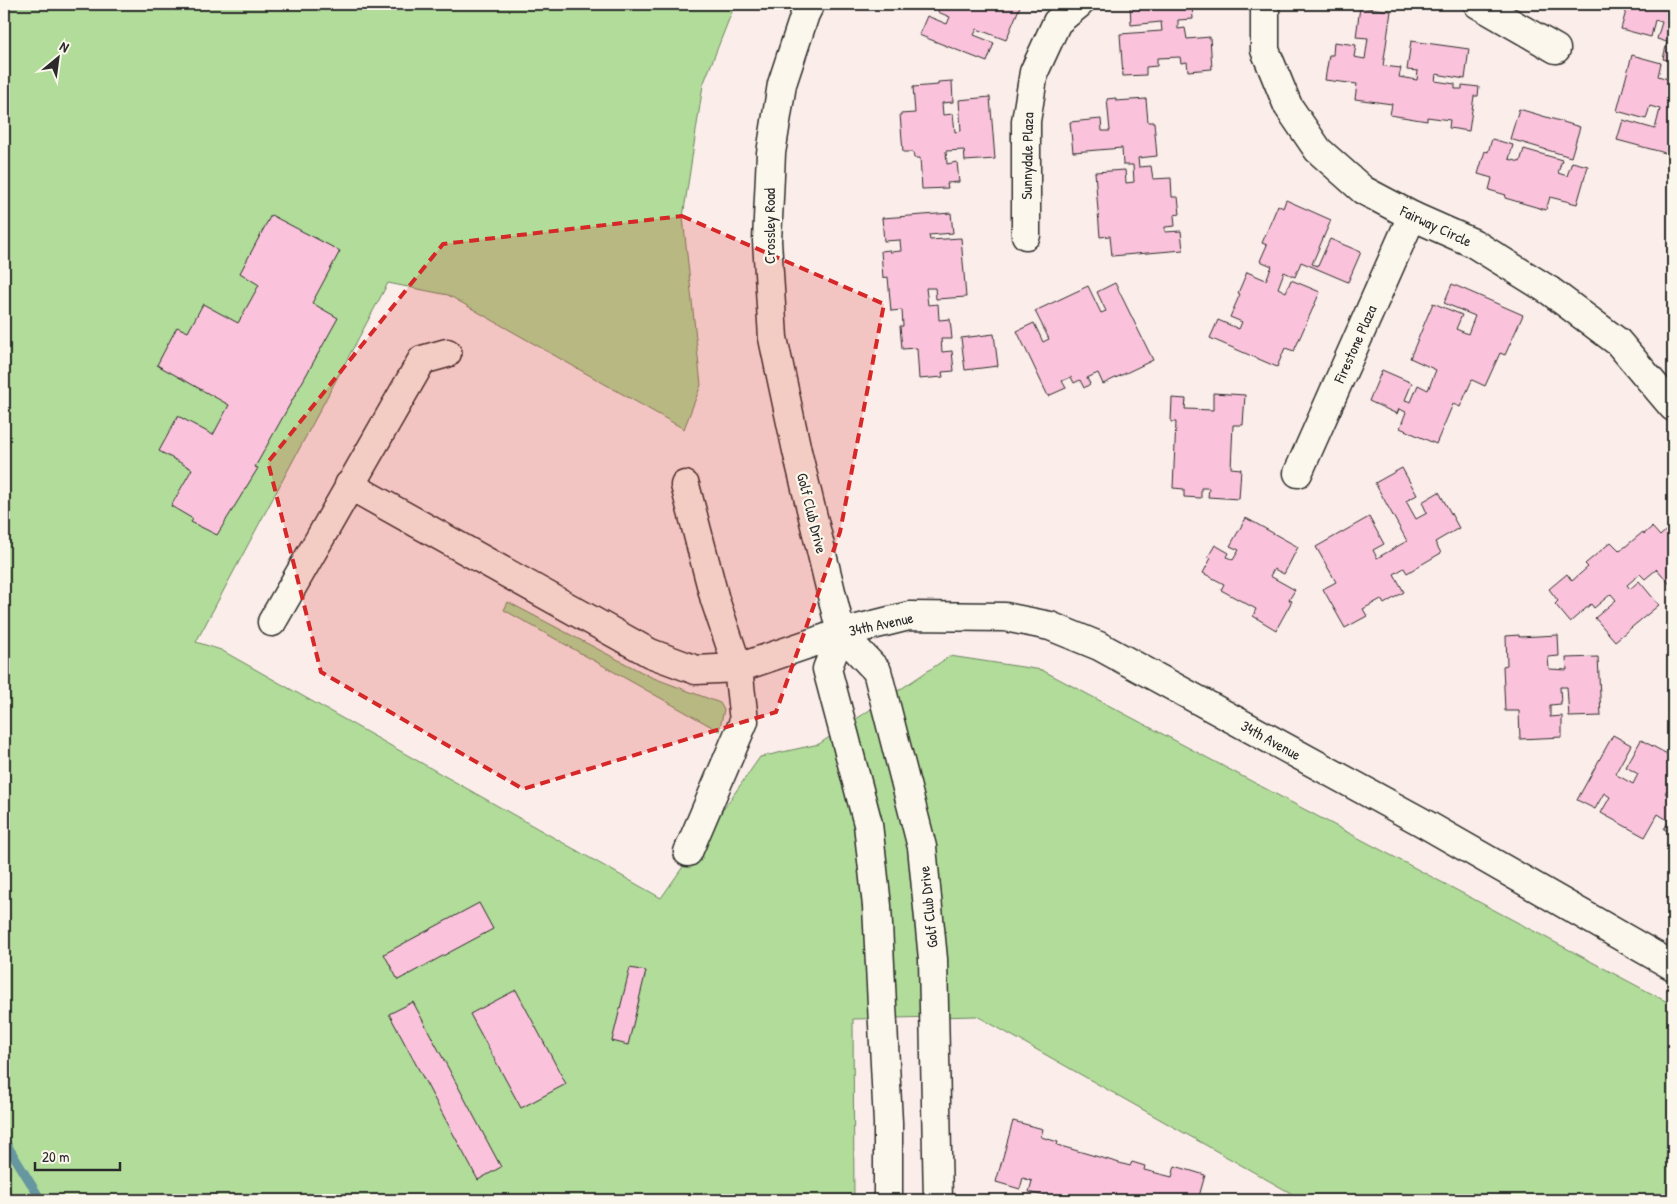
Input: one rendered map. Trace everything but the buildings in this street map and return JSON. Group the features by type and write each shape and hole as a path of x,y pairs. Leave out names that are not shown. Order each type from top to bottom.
{"street":[{"name":"Crossley Road","path":"797,451 774,338 767,241 771,153 782,84 810,4"},
{"name":"Sunnydale Plaza","path":"1026,235 1026,121 1034,72 1057,22 1079,4"},
{"name":"Fairway Circle","path":"1265,4 1265,50 1288,106 1318,150 1364,190 1412,216 1474,243 1550,291 1618,342 1673,407"},
{"path":"1478,4 1556,49"},
{"name":"Firestone Plaza","path":"1298,472 1412,216"},
{"path":"272,622 422,360 447,353"},
{"name":"Golf Club Drive","path":"797,451 841,633 877,671 922,847 934,959 938,1200"},
{"name":"34th Avenue","path":"349,485 650,653 696,670 738,668 841,633 909,616 1005,617 1050,626 1099,646 1420,821 1673,966"},
{"path":"685,485 715,600 738,668 744,721 688,852"},
{"path":"841,633 827,669 868,824 877,906 888,1123 888,1200"}],"highlighted area":[{"path":"682,216 884,304 840,532 776,712 523,789 321,672 268,462 443,244"}],"green space":[{"path":"4,4 735,4 703,85 683,217 701,385 684,429 448,295 388,283 196,642 221,650 661,898 760,757 819,744 950,656 1042,670 1673,1005 1673,1200 1303,1200 977,1016 853,1019 854,1200 4,1200"},
{"path":"508,602 651,677 720,703 724,710 719,731 504,610"}],"waterway":[{"path":"4,1140 41,1200"}]}
